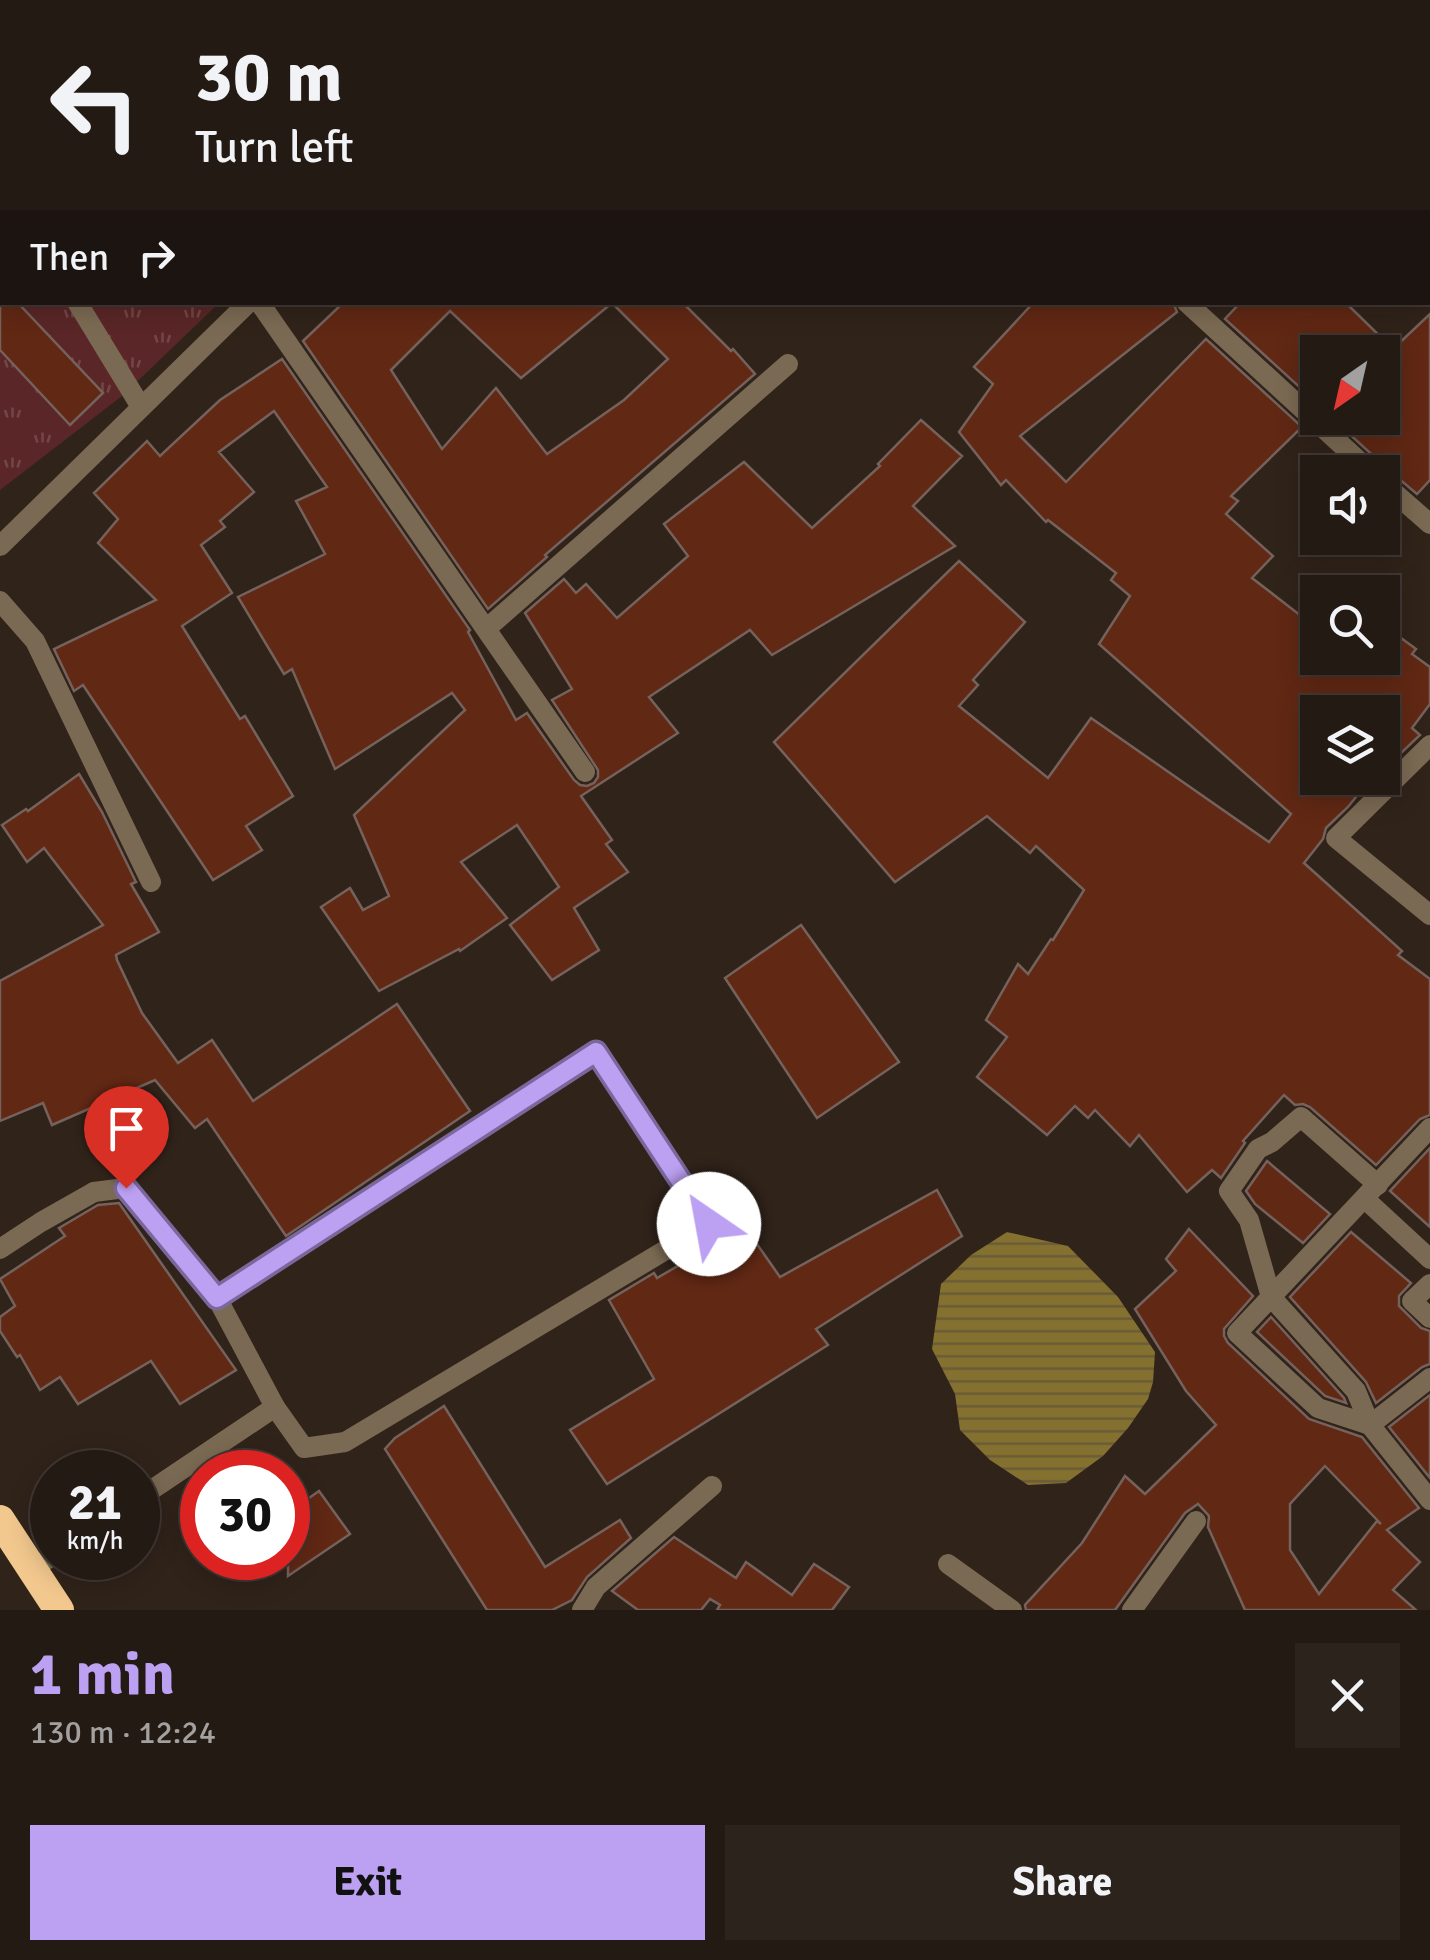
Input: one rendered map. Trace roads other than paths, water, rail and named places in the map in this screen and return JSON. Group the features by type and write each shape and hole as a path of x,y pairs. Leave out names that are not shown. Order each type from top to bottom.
{"highway":[{"path":"0,1520 30,1551"},
{"path":"49,1580 60,1610"}],"street":[{"path":"80,305 141,407"},
{"path":"0,546 246,305"},
{"path":"261,305 585,772"},
{"path":"1189,305 1353,455"},
{"path":"486,629 788,364"},
{"path":"1400,498 1430,524"},
{"path":"0,601 35,641 151,882"},
{"path":"1430,745 1336,838 1430,915"},
{"path":"0,1249 94,1192 126,1188 217,1298 275,1407 304,1448 344,1442 709,1224 596,1052 217,1298"},
{"path":"1430,1259 1300,1117 1258,1149 1229,1191 1249,1220 1272,1296 1356,1391 1370,1426 1430,1500"},
{"path":"1370,1426 1318,1408 1237,1333 1430,1128"},
{"path":"1430,1284 1412,1302 1430,1318"},
{"path":"1370,1426 1430,1378"},
{"path":"160,1484 275,1407"},
{"path":"582,1610 596,1587 712,1486"},
{"path":"1132,1610 1196,1521"},
{"path":"948,1564 1012,1610"}]}
